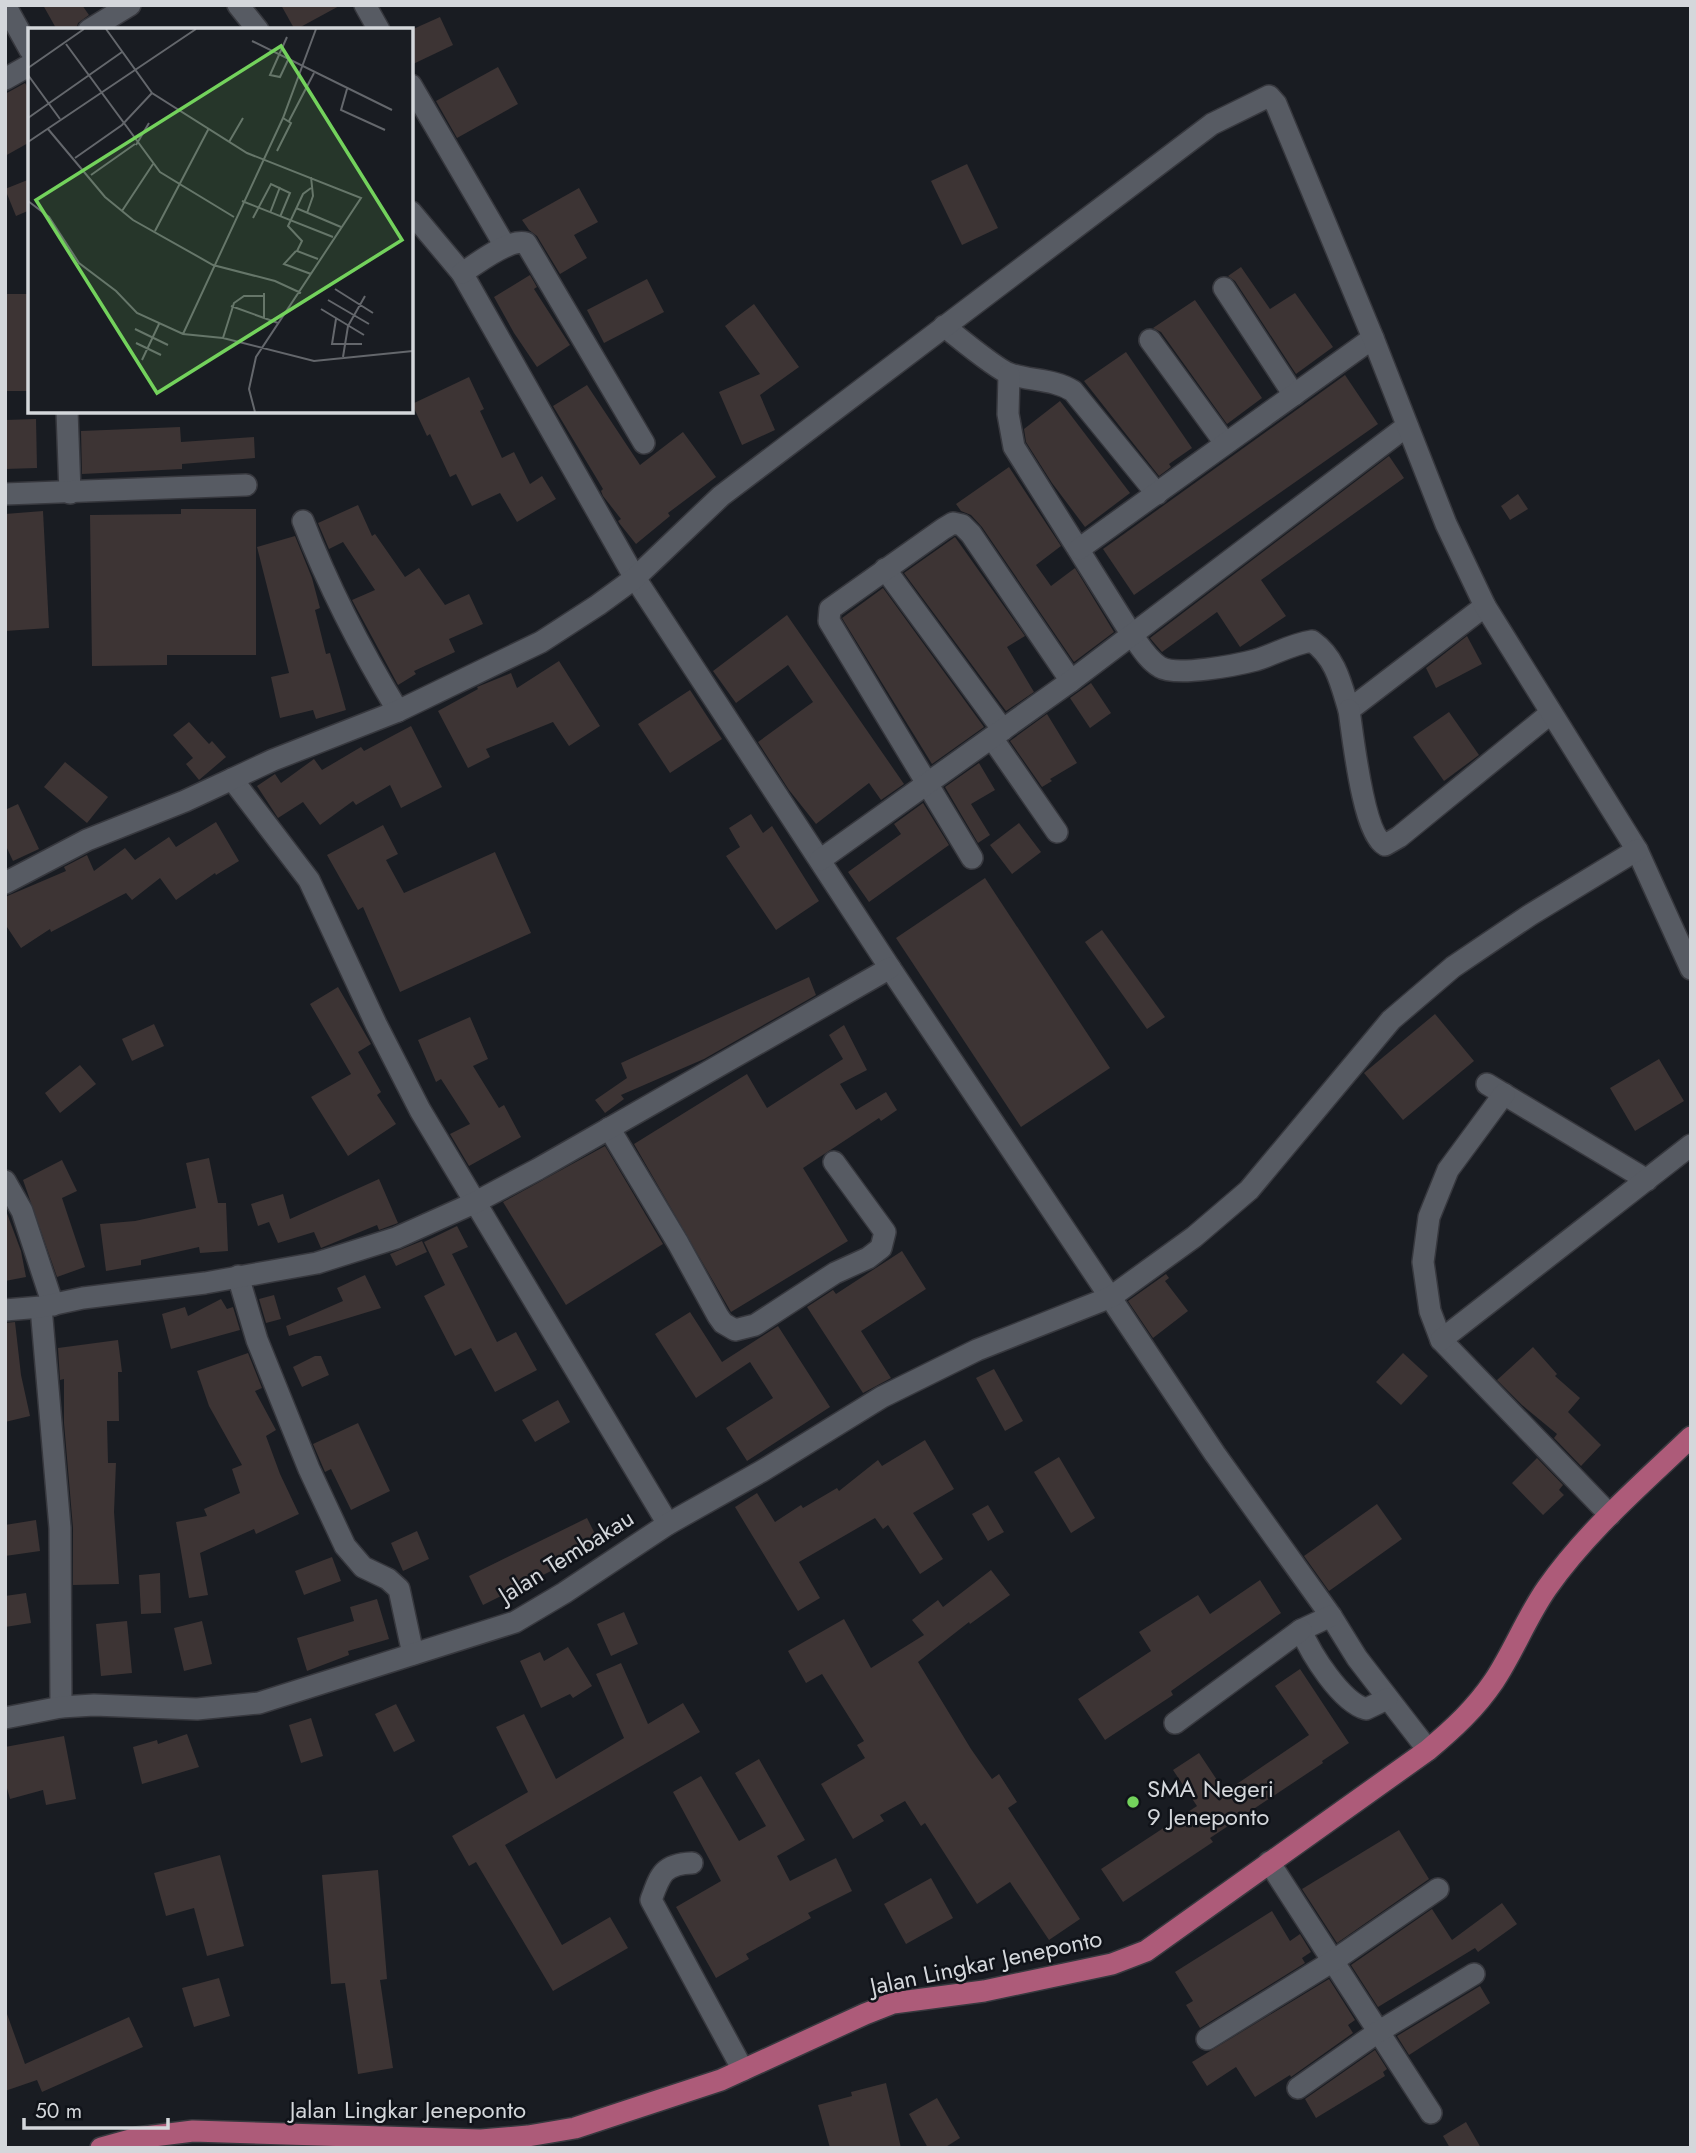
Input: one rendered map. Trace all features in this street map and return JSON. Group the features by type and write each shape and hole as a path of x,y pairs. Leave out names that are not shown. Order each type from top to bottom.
{"main road":[{"name":"Jalan Lingkar Jeneponto","path":"101,2148 137,2138 193,2131 481,2140 575,2128 721,2080 893,2003 984,1991 1112,1964 1146,1951 1428,1750 1458,1725 1495,1679 1520,1631 1546,1589 1569,1559 1610,1515 1691,1437"}],"street":[{"path":"5,5 28,46"},
{"path":"238,5 256,28"},
{"path":"365,5 378,28"},
{"path":"94,28 126,16"},
{"path":"5,79 28,66"},
{"path":"413,88 505,246"},
{"path":"5,883 87,840 132,824 273,760 398,711 541,642 635,578 721,496 1212,124 1269,96 1276,104 1301,163 1446,524 1485,606 1637,850 1691,969"},
{"path":"413,214 462,273 635,578 890,968 1215,1454 1331,1616 1357,1658 1428,1750"},
{"path":"462,273 505,246 518,241 528,245 644,443"},
{"path":"1224,288 1294,395"},
{"path":"944,326 1009,374 1049,381 1073,391 1157,494"},
{"path":"1079,549 1373,338"},
{"path":"1150,341 1225,443"},
{"path":"1009,374 1007,414 1014,447 1132,635 1152,660 1163,669 1180,671 1256,660 1296,644 1312,641 1329,657 1349,710 1360,783 1375,836 1385,845 1399,837 1551,713"},
{"path":"67,413 70,493"},
{"path":"820,860 1071,681 1407,426"},
{"path":"5,494 246,485"},
{"path":"303,522 323,574 368,662 398,711"},
{"path":"972,858 829,621 833,607 953,523 962,525 971,534 1071,681"},
{"path":"885,569 998,734 1058,832"},
{"path":"1349,710 1485,606"},
{"path":"232,779 309,880 376,1024 414,1098 474,1203 668,1524"},
{"name":"Jalan Tembakau","path":"5,1718 61,1707 94,1705 197,1709 258,1703 515,1622 668,1524 762,1471 882,1397 976,1350 1111,1297 1194,1237 1250,1190 1391,1020 1432,984 1530,915 1637,850"},
{"path":"5,1310 170,1288 317,1263 396,1238 474,1203 538,1169 890,968"},
{"path":"1610,1515 1441,1340 1430,1311 1423,1262 1429,1217 1448,1170 1496,1089 1647,1180"},
{"path":"609,1128 718,1316 723,1323 735,1330 754,1325 805,1291 881,1248 886,1232 834,1162"},
{"path":"1441,1340 1691,1145"},
{"path":"5,1181 22,1212 47,1306 60,1528 61,1707"},
{"path":"238,1276 257,1340 309,1469 345,1546 363,1567 388,1578 399,1589 413,1654"},
{"path":"1175,1723 1301,1630 1331,1616"},
{"path":"1301,1630 1332,1679 1357,1706 1366,1710 1387,1699"},
{"path":"1269,1861 1431,2113"},
{"path":"692,1863 676,1864 667,1869 660,1876 651,1900 743,2070"},
{"path":"1206,2039 1333,1961 1438,1889"},
{"path":"1298,2088 1378,2032 1474,1974"}],"building":[{"path":"43,5 82,5 89,15 78,23 77,28 56,28"},
{"path":"281,5 341,5 299,28 294,28"},
{"path":"440,17 453,45 413,64 413,29"},
{"path":"498,67 518,104 457,138 436,101"},
{"path":"25,83 28,88 28,143 5,156 5,94"},
{"path":"967,164 998,228 962,245 931,181"},
{"path":"28,180 28,211 16,216 5,189"},
{"path":"579,188 598,222 574,235 587,258 560,274 537,236 522,220"},
{"path":"1241,267 1270,309 1295,293 1333,347 1296,374 1235,281 1228,276"},
{"path":"530,275 537,287 534,289 570,345 537,367 494,297"},
{"path":"647,279 664,312 604,343 587,310"},
{"path":"5,294 28,294 28,391 5,391"},
{"path":"1195,300 1262,398 1227,424 1161,332 1153,328"},
{"path":"754,304 799,367 760,395 775,430 742,445 719,392 760,374 725,326"},
{"path":"1126,352 1192,448 1169,464 1171,467 1159,476 1084,381"},
{"path":"1345,375 1378,424 1134,595 1103,549"},
{"path":"469,377 484,409 480,411 502,458 514,452 530,484 542,476 556,499 517,522 500,493 472,506 456,474 450,477 430,434 427,436 413,404"},
{"path":"587,385 640,465 683,432 716,477 668,513 670,516 636,544 618,521 621,519 603,496 603,489 553,406"},
{"path":"1060,401 1130,493 1085,527 1026,442 1024,429"},
{"path":"36,419 37,468 5,469 5,420"},
{"path":"180,427 181,442 254,437 255,458 182,464 182,469 82,474 81,431"},
{"path":"1389,456 1404,478 1261,580 1286,616 1240,647 1217,612 1162,652 1150,638"},
{"path":"1009,467 1061,546 1036,565 1051,586 1075,568 1114,632 1074,662 982,527 956,504"},
{"path":"1518,494 1528,509 1510,520 1501,506"},
{"path":"358,505 372,536 375,534 405,577 419,568 445,605 469,594 483,624 449,639 455,652 414,671 416,674 398,685 352,600 375,590 343,542 329,549 318,523"},
{"path":"181,509 256,509 256,655 167,655 167,665 92,666 90,515 181,514"},
{"path":"43,511 49,628 5,631 5,514"},
{"path":"295,536 312,578 320,608 315,610 326,654 330,653 346,710 316,719 313,710 280,718 271,677 289,673 257,547"},
{"path":"955,537 1025,636 1007,647 1034,692 1006,711 904,573"},
{"path":"883,588 984,727 932,764 842,618"},
{"path":"787,615 904,784 881,800 869,783 816,824 789,790 758,742 813,702 788,665 736,703 713,671"},
{"path":"1467,636 1482,664 1436,688 1426,668"},
{"path":"559,661 600,726 569,746 553,722 486,749 490,757 468,768 438,711 478,689 477,687 511,673 517,688"},
{"path":"1091,683 1111,713 1090,728 1070,698"},
{"path":"690,690 722,739 670,773 638,724"},
{"path":"1449,712 1479,755 1444,781 1413,737"},
{"path":"1047,714 1077,763 1042,787 1010,741"},
{"path":"189,722 209,744 212,741 226,757 199,780 186,764 193,758 173,735"},
{"path":"411,726 442,787 401,808 390,785 356,805 353,801 320,825 303,802 278,818 257,786 275,774 281,783 314,759 322,770 361,747 364,751"},
{"path":"65,762 108,797 87,823 44,787"},
{"path":"979,763 995,790 971,804 990,835 978,843 945,787"},
{"path":"923,803 949,845 869,902 848,872 901,834 894,824"},
{"path":"18,804 39,849 13,861 5,844 5,810"},
{"path":"751,814 763,833 772,826 819,901 776,930 726,856 740,847 729,828"},
{"path":"216,822 239,861 216,875 215,873 176,900 160,878 132,900 126,893 51,932 50,929 21,948 5,924 5,897 66,871 64,867 87,855 94,871 125,848 135,860 169,837 176,847"},
{"path":"1019,823 1041,852 1012,874 990,845"},
{"path":"383,825 398,854 386,860 404,893 495,852 531,933 400,992 363,907 358,910 327,855"},
{"path":"985,878 1110,1068 1021,1127 896,938"},
{"path":"1102,930 1165,1017 1147,1029 1085,942"},
{"path":"809,977 816,995 704,1059 621,1095 624,1099 605,1113 595,1100 627,1078 621,1063"},
{"path":"338,987 371,1044 358,1052 381,1092 377,1095 396,1124 348,1156 311,1097 351,1074 310,1004"},
{"path":"1435,1014 1474,1061 1403,1120 1364,1073"},
{"path":"470,1017 488,1059 473,1066 499,1108 504,1105 521,1137 469,1166 450,1134 470,1124 441,1079 436,1082 418,1040"},
{"path":"154,1024 164,1046 132,1061 122,1039"},
{"path":"844,1025 867,1070 840,1084 856,1110 886,1092 897,1110 881,1121 879,1118 803,1168 848,1241 731,1312 634,1144 747,1074 767,1108 843,1059 829,1035"},
{"path":"1659,1059 1684,1101 1635,1131 1610,1088"},
{"path":"80,1065 96,1084 60,1113 45,1093"},
{"path":"605,1146 663,1244 566,1305 503,1202"},
{"path":"209,1158 218,1203 226,1203 228,1251 200,1253 199,1247 141,1260 141,1265 106,1271 100,1224 135,1221 196,1208 186,1163"},
{"path":"62,1160 77,1191 62,1198 85,1267 57,1277 23,1180"},
{"path":"379,1179 398,1223 379,1230 377,1225 321,1248 314,1232 278,1243 269,1222 258,1226 251,1204 283,1194 290,1219"},
{"path":"5,1208 21,1251 26,1277 5,1281"},
{"path":"457,1226 468,1247 452,1254 497,1342 516,1332 537,1370 495,1392 471,1348 455,1356 424,1296 445,1285 424,1242"},
{"path":"422,1241 427,1252 396,1266 390,1254"},
{"path":"902,1251 926,1289 861,1331 891,1378 863,1393 807,1307 833,1290 836,1294"},
{"path":"1166,1274 1169,1278 1165,1281 1188,1311 1153,1338 1128,1301"},
{"path":"365,1275 381,1308 289,1336 286,1326 343,1301 337,1288"},
{"path":"274,1295 281,1319 266,1323 259,1299"},
{"path":"221,1299 227,1309 233,1307 240,1330 171,1349 162,1314 185,1307 188,1316"},
{"path":"690,1312 722,1362 778,1326 830,1407 747,1461 726,1428 773,1398 750,1362 696,1398 655,1334"},
{"path":"15,1322 21,1375 30,1416 5,1422 5,1323"},
{"path":"118,1340 122,1372 118,1372 119,1421 107,1421 108,1463 116,1463 114,1512 119,1584 73,1585 73,1528 64,1423 64,1379 60,1380 58,1348"},
{"path":"1533,1347 1557,1374 1555,1376 1580,1398 1568,1412 1601,1445 1581,1466 1554,1438 1557,1434 1497,1380"},
{"path":"248,1353 262,1388 255,1391 276,1430 266,1436 299,1514 256,1534 254,1529 200,1553 208,1595 189,1598 176,1522 207,1516 204,1509 240,1493 232,1469 242,1465 209,1406 197,1371"},
{"path":"1403,1353 1428,1376 1401,1405 1376,1382"},
{"path":"315,1356 321,1356 329,1375 302,1387 293,1367"},
{"path":"994,1369 1023,1421 1005,1431 976,1378"},
{"path":"558,1400 570,1422 535,1442 522,1420"},
{"path":"358,1423 390,1491 351,1510 331,1469 325,1472 313,1444"},
{"path":"925,1440 954,1489 913,1513 943,1559 920,1574 888,1525 883,1529 875,1518 799,1562 820,1598 798,1611 735,1507 757,1493 775,1522 801,1505 803,1508 837,1488 839,1491 878,1460 882,1466"},
{"path":"1059,1457 1095,1518 1071,1533 1034,1472"},
{"path":"1537,1458 1563,1485 1559,1490 1564,1495 1543,1515 1512,1483"},
{"path":"1377,1504 1402,1539 1329,1591 1304,1556"},
{"path":"988,1505 1004,1532 988,1541 972,1514"},
{"path":"587,1518 601,1546 483,1605 469,1576"},
{"path":"36,1520 40,1551 5,1556 5,1525"},
{"path":"417,1531 429,1559 403,1571 391,1543"},
{"path":"332,1557 341,1581 304,1595 295,1571"},
{"path":"991,1570 1010,1595 970,1624 969,1622 918,1662 992,1779 999,1774 1017,1802 1008,1808 1080,1919 1049,1940 1010,1882 977,1904 925,1823 921,1826 905,1801 880,1815 884,1821 853,1839 821,1784 865,1758 857,1745 864,1741 822,1674 806,1683 788,1651 844,1619 871,1668 924,1635 912,1620 938,1600 943,1607"},
{"path":"160,1573 161,1613 141,1614 139,1575"},
{"path":"1260,1580 1281,1613 1171,1691 1173,1695 1105,1740 1078,1699 1151,1651 1139,1632 1198,1595 1210,1614"},
{"path":"26,1593 31,1623 5,1627 5,1596"},
{"path":"377,1599 389,1639 348,1651 349,1655 307,1671 297,1638 354,1621 350,1607"},
{"path":"624,1612 638,1644 611,1656 597,1624"},
{"path":"127,1621 132,1673 101,1676 96,1624"},
{"path":"202,1621 212,1664 184,1671 174,1628"},
{"path":"568,1647 592,1686 573,1698 570,1694 541,1708 520,1661 540,1652 544,1661"},
{"path":"621,1663 648,1724 683,1703 700,1732 505,1845 562,1945 610,1917 628,1948 553,1991 476,1862 469,1866 452,1836 528,1792 496,1727 524,1714 556,1779 624,1738 596,1674"},
{"path":"1300,1669 1349,1743 1210,1838 1213,1842 1123,1902 1101,1869 1197,1806 1173,1770 1199,1753 1225,1792 1309,1735 1275,1686"},
{"path":"396,1704 415,1741 394,1752 375,1714"},
{"path":"311,1718 323,1756 301,1763 289,1725"},
{"path":"187,1734 199,1767 142,1784 133,1747 157,1740 158,1744"},
{"path":"64,1736 76,1799 46,1805 43,1790 10,1799 5,1781 5,1747"},
{"path":"759,1759 805,1840 777,1856 790,1881 836,1858 852,1891 808,1913 811,1918 746,1954 749,1959 716,1978 676,1907 721,1881 673,1792 701,1776 739,1841 766,1826 735,1773"},
{"path":"1399,1830 1429,1879 1337,1943 1302,1889"},
{"path":"220,1855 244,1946 207,1956 194,1908 166,1916 154,1873"},
{"path":"378,1870 387,1979 380,1980 393,2068 358,2074 345,1983 331,1984 322,1875"},
{"path":"931,1878 953,1918 906,1944 884,1904"},
{"path":"1502,1903 1517,1924 1478,1952 1475,1948 1378,2007 1351,1965 1432,1909 1452,1940"},
{"path":"1272,1911 1290,1941 1300,1934 1311,1952 1302,1958 1305,1963 1200,2028 1186,2005 1193,2001 1175,1972"},
{"path":"219,1978 230,2016 194,2027 182,1988"},
{"path":"1329,1979 1355,2020 1348,2025 1353,2033 1291,2077 1290,2075 1255,2097 1236,2067 1207,2086 1192,2062"},
{"path":"1480,1986 1490,2003 1409,2055 1397,2036"},
{"path":"5,2014 25,2064 129,2017 143,2047 42,2092 37,2080 5,2091"},
{"path":"1375,2050 1387,2069 1383,2072 1385,2076 1316,2118 1305,2099"},
{"path":"886,2083 901,2148 830,2148 818,2105 852,2096 851,2092"},
{"path":"937,2098 960,2138 944,2148 928,2148 909,2114"},
{"path":"1466,2122 1481,2148 1450,2148 1443,2136"}],"place":[{"name":"SMA Negeri 9 Jeneponto","path":"1133,1802"}]}
